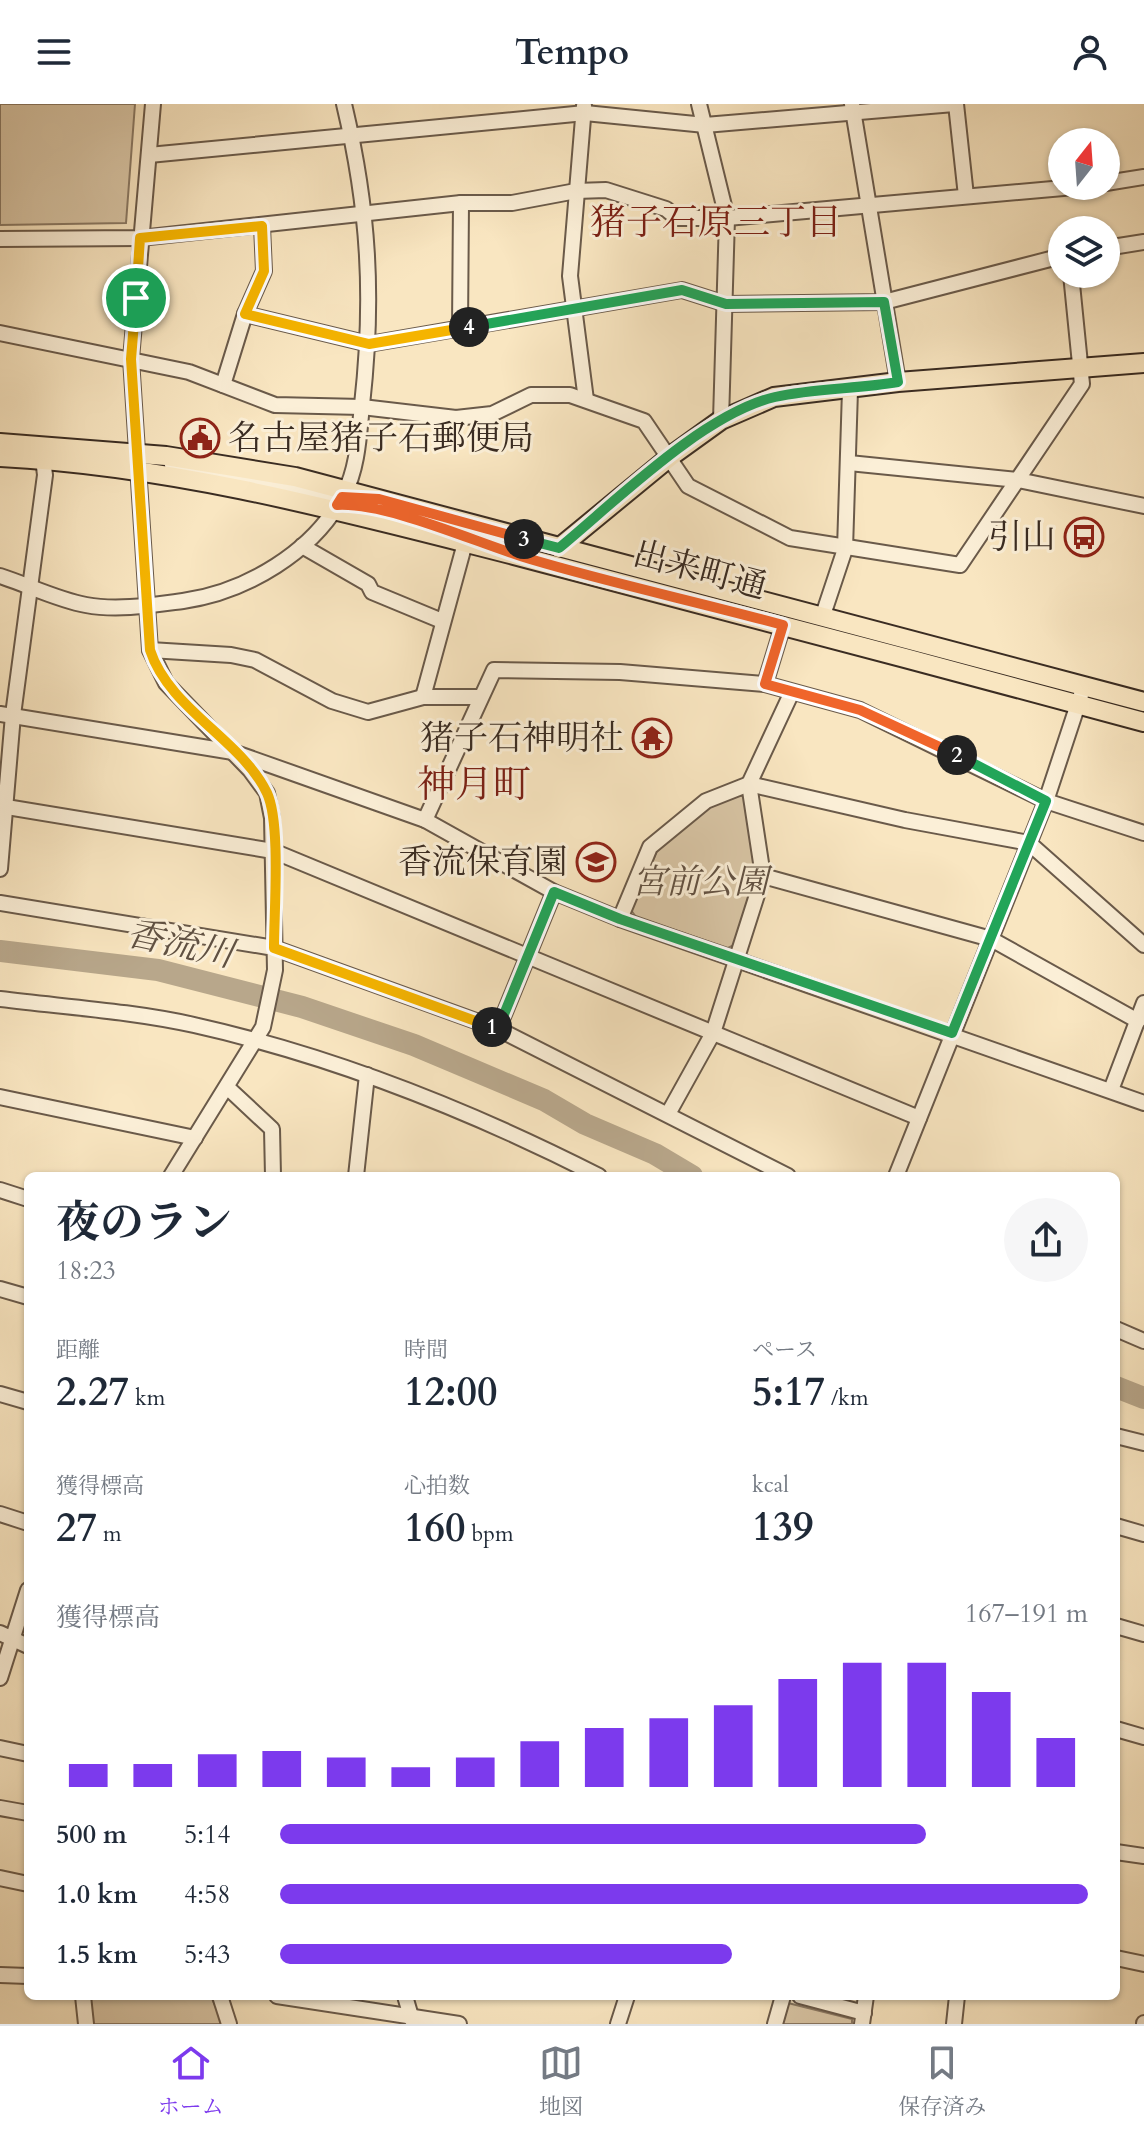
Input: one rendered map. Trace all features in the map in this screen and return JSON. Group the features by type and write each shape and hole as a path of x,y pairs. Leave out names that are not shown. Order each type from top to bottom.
{"main road":[{"path":"559,548 671,456 721,420 774,397 898,382 1081,369 1119,362 1144,363"},
{"name":"出来町通","path":"0,443 137,463 301,502 379,499 822,618 1080,695 1144,722"},
{"name":"出来町通","path":"0,457 137,463 166,456 295,477 340,501 465,543 783,625 1080,695 1144,702"}],"street":[{"path":"153,104 131,359 150,650 166,683 233,752 267,793 273,851 275,970 264,1022 228,1088 174,1172"},
{"path":"0,576 87,605 146,606 214,596 260,575 302,546 340,501 352,475 362,407 369,344 370,261 352,136 344,104"},
{"path":"699,104 727,218 721,420"},
{"path":"149,155 352,136 584,108 705,125 852,110 955,104 966,196"},
{"path":"584,108 570,276 577,310 586,400"},
{"path":"852,110 898,382"},
{"path":"1120,181 1144,177"},
{"path":"0,239 140,238 461,203 512,203 576,191 606,190 666,209 677,218 727,218 869,202 1048,189"},
{"path":"460,328 461,203"},
{"path":"223,385 245,314 264,271 262,226"},
{"path":"1120,246 1144,242"},
{"path":"245,314 369,344 682,290 726,304 884,302 1048,260"},
{"path":"0,333 189,372 275,405 362,407 456,418 492,414 531,395 570,395 644,421 671,456 688,486 790,538 960,565 1082,384 1072,288"},
{"path":"822,618 845,549 850,390"},
{"path":"0,869 6,714 31,586 45,475 43,459"},
{"path":"849,463 1018,480 1144,506"},
{"path":"340,501 422,523 530,559"},
{"path":"423,697 465,543"},
{"path":"302,546 368,584 372,592 442,621"},
{"path":"765,684 783,625"},
{"path":"150,650 231,655 255,660 332,701 368,712 423,697 479,697"},
{"path":"425,820 494,670 620,672 765,684 791,694 860,710 1046,801 1144,833"},
{"path":"668,1114 713,1033 763,876 749,784 791,694"},
{"path":"898,1172 1046,801 1080,695"},
{"path":"6,714 233,752 425,820 554,892 620,919 952,1033 1144,1103"},
{"path":"620,919 650,847 706,801 749,784 905,820 1029,843 1144,945"},
{"path":"4,806 273,851 919,1118"},
{"path":"763,876 991,939 1138,1021"},
{"path":"498,1029 554,892"},
{"path":"0,903 274,948 498,1029 780,1172"},
{"path":"0,999 190,1024 256,1040 367,1075 576,1171"},
{"path":"1111,1090 1144,1003"},
{"path":"356,1172 367,1075"},
{"path":"228,1088 272,1129 273,1172"},
{"path":"0,1097 195,1138"},
{"path":"0,1190 24,1198"},
{"path":"0,1289 24,1296"},
{"path":"1120,1331 1142,1341"},
{"path":"0,1394 24,1401"},
{"path":"1120,1437 1144,1443"},
{"path":"0,1514 24,1522"},
{"path":"1120,1527 1144,1534"},
{"path":"0,1678 6,1635 24,1598"},
{"path":"1120,1627 1144,1634"},
{"path":"6,1635 24,1644"},
{"path":"1120,1730 1144,1737"},
{"path":"0,1748 24,1753"},
{"path":"0,1808 24,1812"},
{"path":"1120,1853 1144,1856"},
{"path":"0,1878 24,1883"},
{"path":"1120,1959 1144,1964"},
{"path":"0,1975 24,1976"},
{"path":"83,2000 86,2024"},
{"path":"221,2000 229,2024"},
{"path":"300,2000 459,2024"},
{"path":"618,2024 626,2000"},
{"path":"775,2024 782,2000"},
{"path":"811,2000 863,2018"},
{"path":"954,2024 957,2000"}],"green space":[{"path":"0,104 135,104 126,223 0,225"},
{"name":"宮前公園","path":"740,795 745,798 758,877 736,944 728,948 636,917 631,910 657,851 706,808"},
{"path":"89,2000 213,2000 223,2024 92,2024"},
{"path":"788,2003 852,2019 852,2024 782,2024"}],"waterway":[{"name":"香流川","path":"0,951 158,970 302,1007 414,1045 544,1100 585,1124 655,1154 685,1172"},
{"name":"香流川","path":"1120,1389 1144,1398"}],"place":[{"name":"名古屋猪子石郵便局","path":"200,438"},
{"name":"引山","path":"1084,537"},
{"name":"猪子石神明社","path":"652,738"},
{"name":"香流保育園","path":"596,862"}],"district":[{"name":"猪子石原三丁目","path":"716,222"},
{"name":"神月町","path":"474,785"}],"route":[{"path":"262,226 264,271 245,314 369,344 682,290 726,304 884,302 898,382 774,397 721,420 671,456 559,548 379,499 342,497 337,505 357,505 530,559 783,625 765,684 791,694 860,710 1046,801 952,1033 620,919 554,892 498,1029 274,948 272,818 267,793 250,770 166,683 150,650 131,359 136,298 140,238 262,226"}]}
